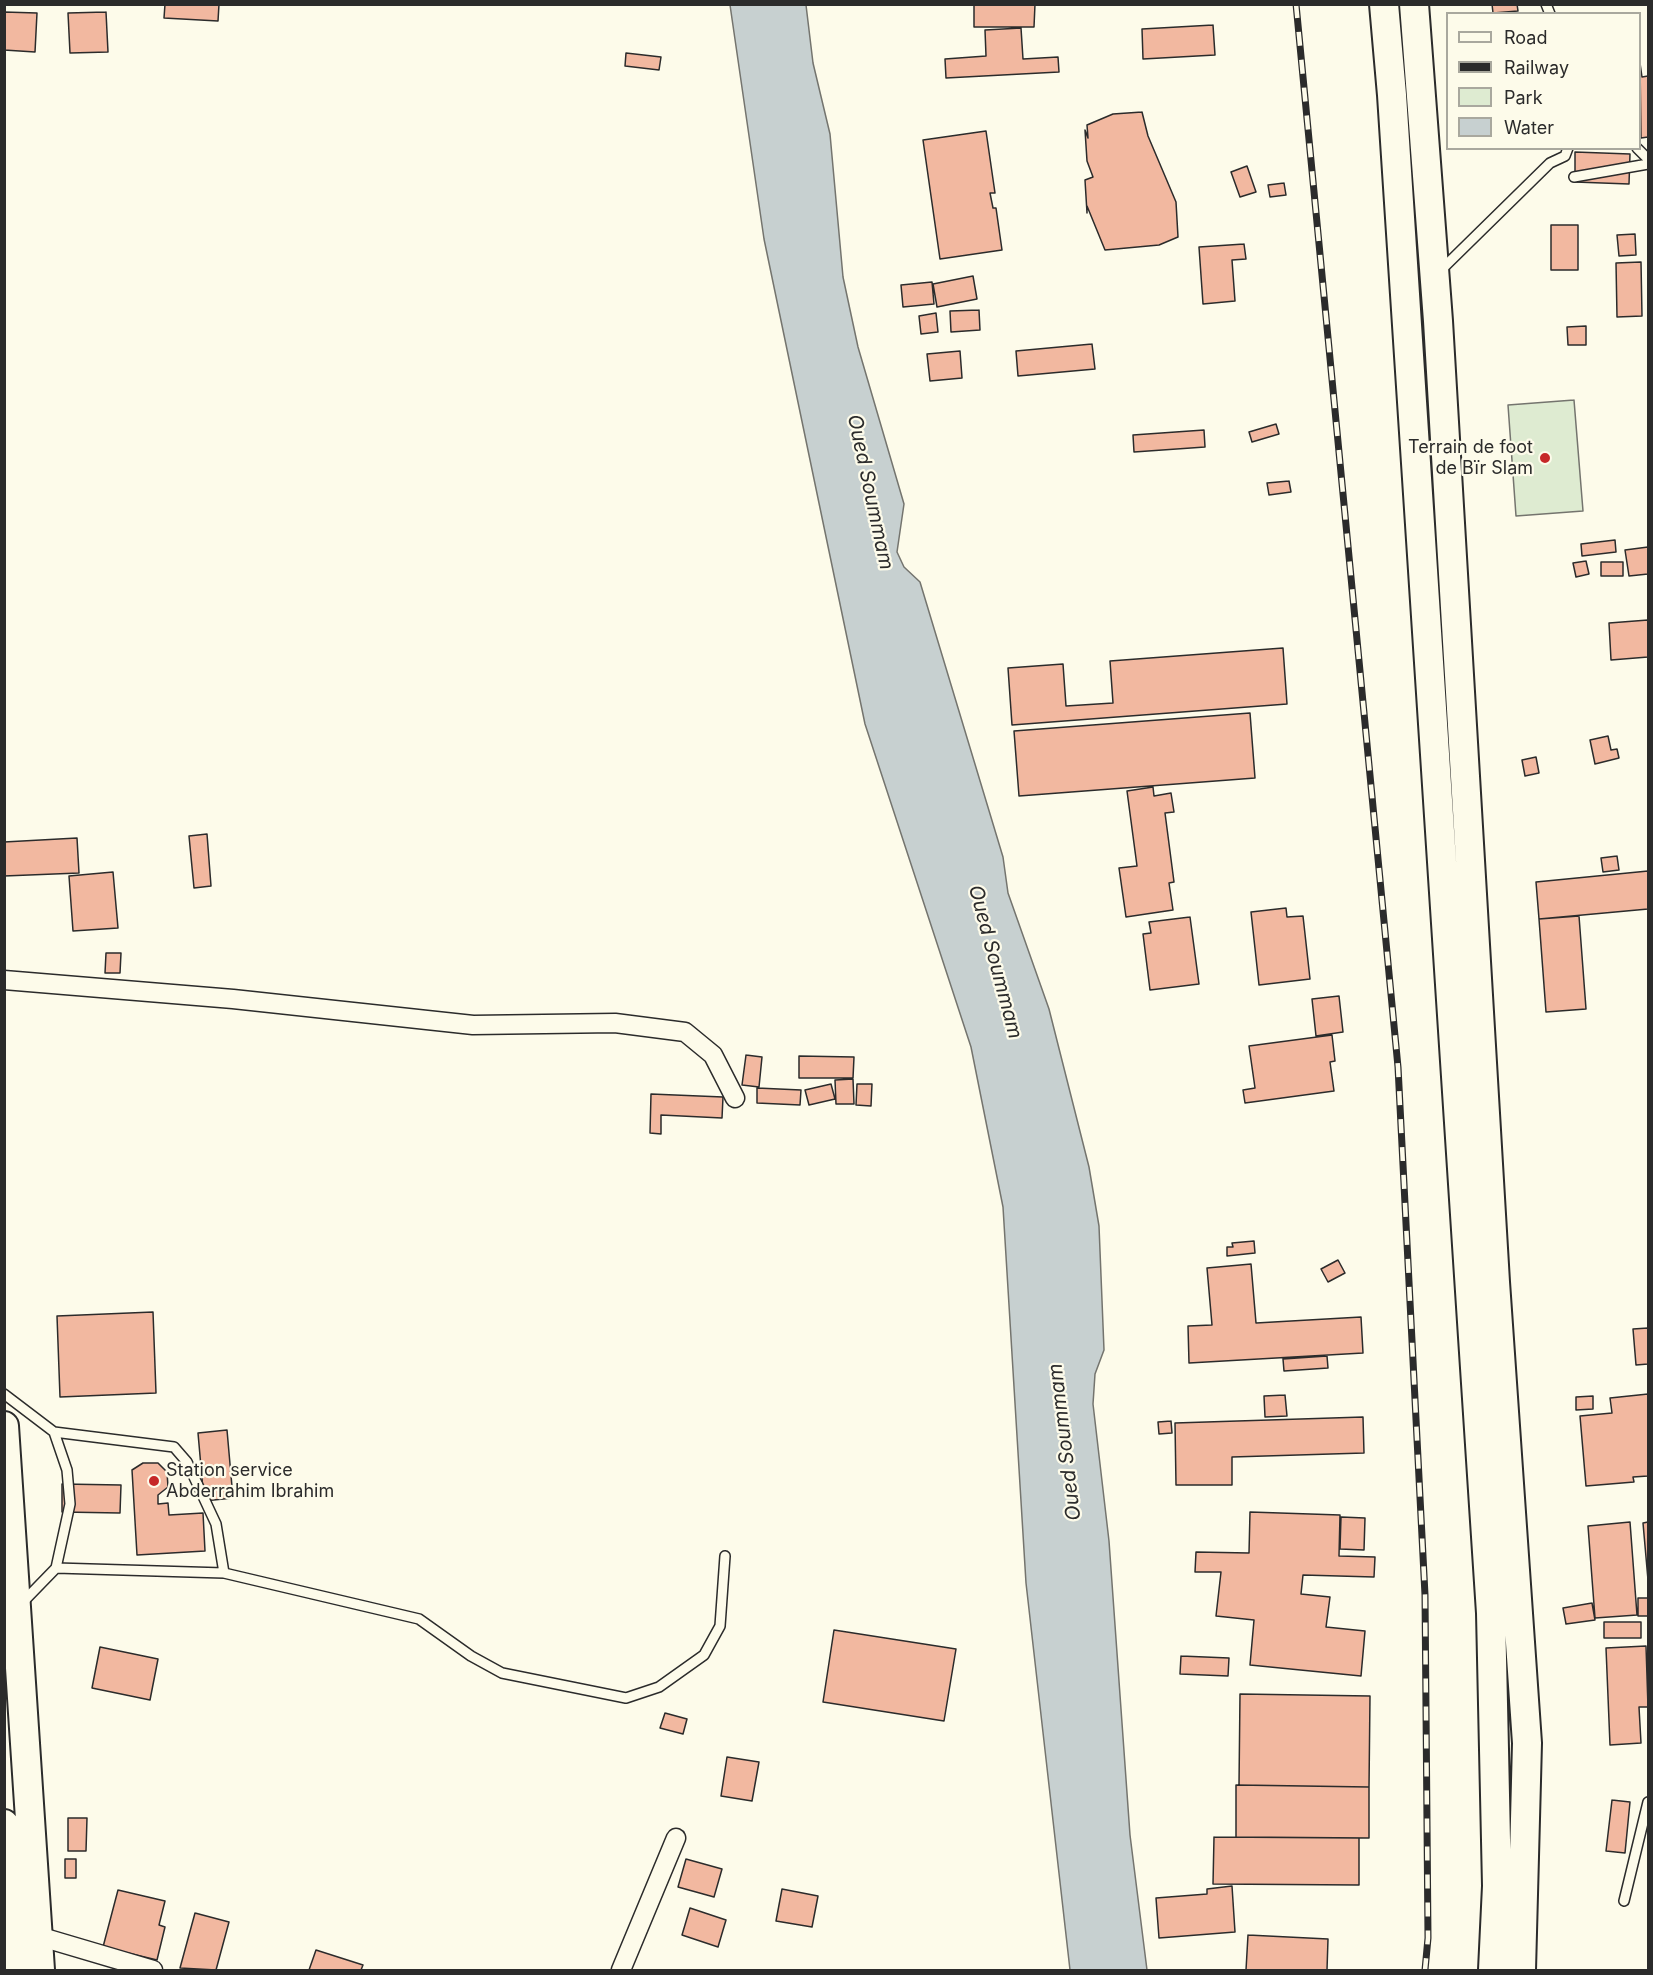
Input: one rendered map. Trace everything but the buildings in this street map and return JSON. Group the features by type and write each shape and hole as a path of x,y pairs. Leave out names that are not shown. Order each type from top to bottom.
{"highway":[{"path":"1384,4 1392,95 1491,1613 1497,1875 1493,1971"},
{"path":"1413,4 1434,277 1494,1258 1527,1743 1521,1971"},
{"path":"4,1426 40,1971"},
{"path":"4,1824 14,1971"}],"street":[{"path":"4,980 233,999 473,1024 615,1023 685,1032 713,1055 735,1098"},
{"path":"621,1971 676,1838"},
{"path":"38,1936 153,1971"}],"lane":[{"path":"1434,277 1550,163 1565,156 1567,150"},
{"path":"1574,177 1648,161"},
{"path":"4,1394 54,1432 174,1447 187,1462 216,1524 224,1573"},
{"path":"16,1610 56,1568 70,1504 67,1470 54,1432"},
{"path":"56,1568 224,1573 419,1619 471,1656 502,1673 626,1698 659,1687 704,1655 720,1626 725,1556"},
{"path":"1624,1901 1648,1802"}],"green space":[{"name":"Terrain de foot de Bïr Slam","path":"1574,400 1583,511 1516,516 1508,405"}],"water":[{"name":"Oued Soummam","path":"730,5 806,5 813,63 830,134 843,277 858,347 904,504 897,552 904,567 920,582 1003,857 1008,893 1049,1009 1089,1167 1099,1226 1104,1350 1095,1374 1093,1404 1109,1541 1130,1835 1147,1970 1070,1970 1026,1583 1003,1207 971,1047 865,724 764,239"}],"railway":[{"path":"1296,4 1398,1067 1425,1595 1428,1938 1425,1970"}],"place":[{"name":"Terrain de foot de Bïr Slam","path":"1545,458"},
{"name":"Station service Abderrahim Ibrahim","path":"154,1481"}]}
